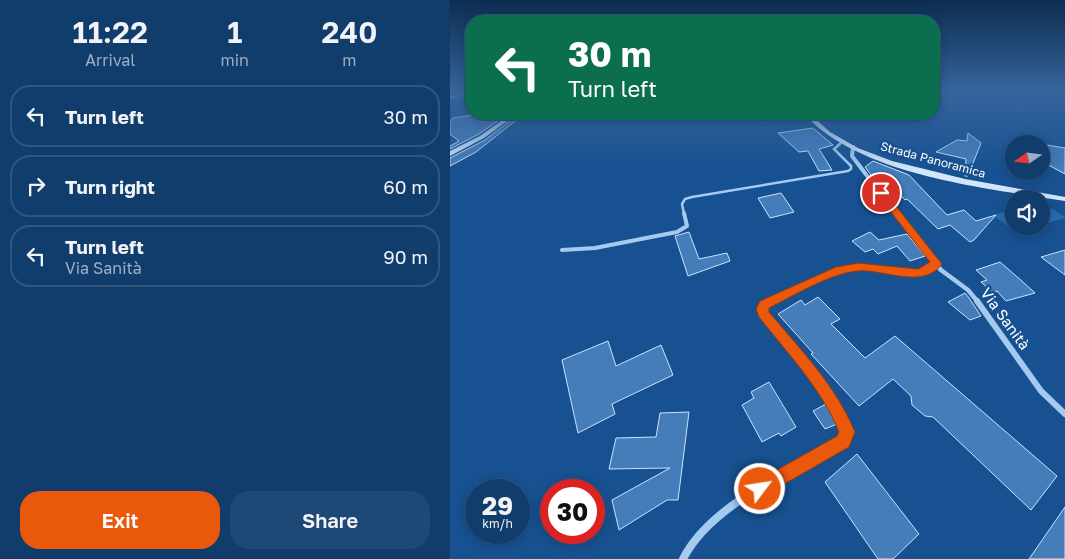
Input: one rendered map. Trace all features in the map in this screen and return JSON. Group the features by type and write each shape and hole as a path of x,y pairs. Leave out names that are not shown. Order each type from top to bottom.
{"main road":[{"path":"450,154 482,137 506,120"},
{"name":"Strada Panoramica","path":"812,120 853,148 900,166 978,184 1065,199"}],"street":[{"name":"Via Sanità","path":"853,148 852,156 862,171 936,264 941,270 968,290 1041,391 1065,414"},
{"path":"683,559 685,550 702,530 728,509 813,457 843,442 847,432 839,412 819,383 763,314 762,309 764,305 836,271 858,267 920,274 936,264"}],"lane":[{"path":"562,250 595,248 677,232 686,226 682,204 685,200 692,197 848,172 851,166 834,149 842,142"}],"shaded area":[{"path":"1050,208 1065,217 1050,222"},
{"path":"1005,212 1005,224 993,215"}],"building":[{"path":"453,118 499,120 479,134 450,149 450,146 459,141 450,134 450,121"},
{"path":"511,120 516,120 476,152 450,166 450,158 485,140"},
{"path":"813,128 833,145 819,149 832,170 819,171 808,151 799,152 778,133"},
{"path":"968,133 981,143 968,176 965,176 966,159 936,152 957,140 967,141"},
{"path":"1050,146 1065,148 1065,174 1050,166"},
{"path":"873,161 909,175 947,215 964,210 976,221 996,215 970,242 950,225 938,229 907,199 905,200 894,189 888,191 871,175 865,167"},
{"path":"781,193 794,212 770,218 758,198"},
{"path":"689,232 699,259 727,253 730,261 688,276 675,236"},
{"path":"870,232 879,240 907,234 925,256 910,261 897,246 878,254 873,249 865,252 852,241"},
{"path":"1065,250 1065,275 1041,257"},
{"path":"1000,262 1035,293 1006,301 997,291 993,293 981,282 987,280 976,270"},
{"path":"965,293 981,316 970,320 948,302"},
{"path":"818,297 840,319 831,324 865,358 895,336 1057,476 1031,510 933,417 925,416 912,405 911,396 893,379 859,406 811,354 813,353 778,314 801,300 805,305"},
{"path":"608,341 616,366 661,345 673,375 612,404 615,414 578,433 562,360"},
{"path":"769,382 796,427 781,436 779,433 762,442 742,405 754,398 751,392"},
{"path":"826,404 837,424 825,429 813,411"},
{"path":"689,412 678,500 667,500 619,530 612,500 670,468 609,469 616,438 656,437 660,413"},
{"path":"857,454 919,534 893,559 878,559 825,482"},
{"path":"1065,507 1065,559 1029,559"}],"route":[{"path":"760,489 813,457 843,442 847,432 839,412 819,383 763,314 762,309 764,305 817,278 836,271 858,267 920,274 936,264 881,193"}]}
